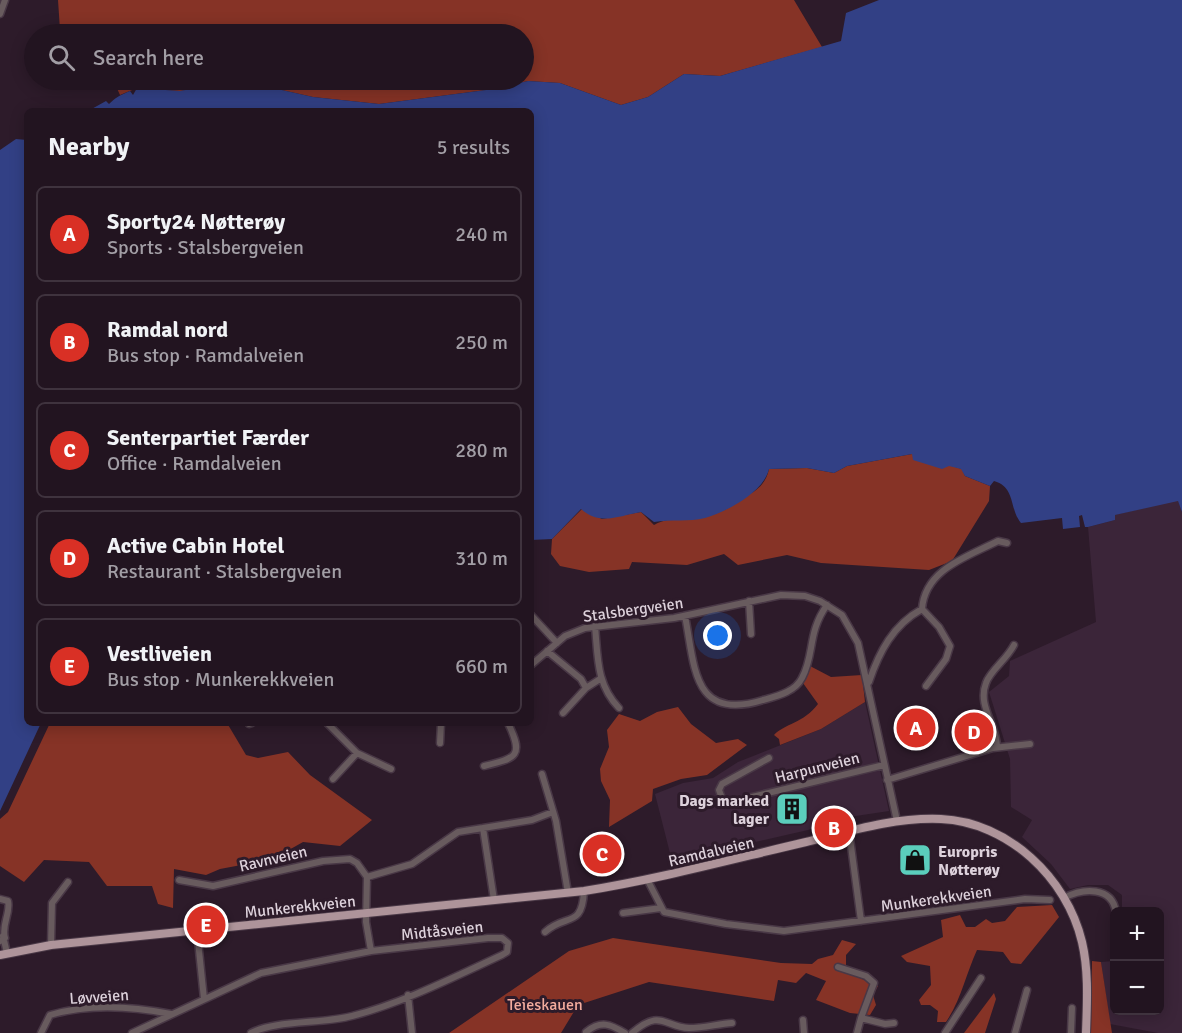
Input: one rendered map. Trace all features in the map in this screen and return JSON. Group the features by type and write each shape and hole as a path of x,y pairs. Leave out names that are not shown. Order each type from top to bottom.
{"main road":[{"name":"Ramdalveien","path":"568,893 647,879 897,821 941,819 979,827 1023,851 1054,882 1064,898 1079,929 1085,957 1086,1033"},
{"name":"Munkerekkveien","path":"3,954 51,945 568,893"}],"street":[{"path":"0,14 5,0"},
{"path":"868,685 883,648 893,632 922,609 931,583 939,572 998,541 1007,543"},
{"name":"Stalsbergveien","path":"534,662 573,632 595,626 685,616 749,601 796,594 827,605 842,615 854,633 868,685 897,821"},
{"path":"749,601 751,634"},
{"path":"685,616 694,671 701,690 706,696 719,702 747,704 783,694 799,683 806,669 814,628 827,605"},
{"path":"922,609 939,627 950,646 946,659 926,686"},
{"path":"534,618 556,643"},
{"path":"595,626 600,679 606,694 619,708"},
{"path":"997,747 984,705 985,687 987,680 1007,658 1014,645"},
{"path":"547,651 580,679 585,688"},
{"path":"563,713 585,688 600,679"},
{"path":"330,726 357,753 391,769"},
{"path":"440,743 441,726"},
{"path":"484,766 510,758 515,754 518,744 509,726"},
{"path":"887,780 997,747 1030,744"},
{"path":"333,779 357,753"},
{"name":"Harpunveien","path":"769,758 722,784 719,790 723,801 730,802 884,765"},
{"path":"542,774 553,812 568,893"},
{"path":"132,1033 268,971 371,951 367,932 367,877 412,864 458,832 532,820 553,812"},
{"path":"483,828 494,900"},
{"name":"Munkerekkveien","path":"849,831 861,921"},
{"name":"Ravnveien","path":"179,880 213,886 344,858 357,862 367,877"},
{"path":"647,879 661,908"},
{"path":"51,945 52,903 68,882"},
{"path":"545,932 580,915 584,891"},
{"path":"1064,898 1078,893 1102,892 1111,898 1114,907"},
{"path":"0,899 8,901 9,906 2,938 3,954"},
{"name":"Munkerekkveien","path":"623,913 661,908 667,913 768,931 810,930 1025,899 1050,900"},
{"path":"197,931 204,999"},
{"name":"Midtåsveien","path":"251,1033 262,1029 348,1017 408,995 502,955 507,952 508,943 502,938 488,938 371,951"},
{"path":"838,967 866,976 874,983 856,1033"},
{"path":"945,1033 981,978"},
{"path":"1014,1033 1027,990"},
{"path":"408,995 412,1033"},
{"name":"Løvveien","path":"40,1033 50,1015 75,1010 128,1006 171,1014"},
{"path":"1071,1033 1072,1008"},
{"path":"861,1018 885,1024 894,1023"},
{"path":"632,1033 644,1024 659,1019 684,1030 732,1023"},
{"path":"803,1020 804,1033"},
{"path":"586,1032 602,1023 625,1033"}],"shaded area":[{"path":"1178,500 1182,512 1182,1033 1158,1033 1110,1024 1101,962 1110,961 1110,1015 1164,1015 1164,907 1122,907 1122,895 1108,885 1088,885 1070,889 1051,864 1022,837 1032,820 1011,807 1010,759 989,692 1009,676 1010,661 1096,622 1088,527 1115,520 1114,515"},
{"path":"865,702 889,811 849,817 808,830 672,861 655,794 683,783 713,778 738,762 821,729"}],"green space":[{"path":"58,0 794,0 822,47 720,76 684,74 648,97 621,105 560,83 534,81 534,24 60,24"},
{"path":"118,90 132,90 120,95"},
{"path":"282,90 486,90 379,104 313,97"},
{"path":"912,454 962,469 965,476 990,486 989,501 952,561 929,570 821,563 787,555 738,565 724,554 687,565 632,562 629,569 589,572 560,566 551,554 552,539 582,509 602,519 641,512 654,525 671,519 708,514 729,508 758,489 764,482 769,469 807,468 834,473 847,466"},
{"path":"810,666 831,677 862,675 865,702 821,729 780,745 779,739 774,735 807,715 818,704 803,683"},
{"path":"678,707 691,724 716,743 738,739 747,745 707,775 681,779 653,789 652,801 609,827 610,800 601,781 600,769 609,747 607,730 619,714 640,721 657,712"},
{"path":"49,726 229,726 246,755 258,758 288,752 310,775 372,820 340,846 303,842 273,859 220,869 206,875 174,869 173,908 158,904 152,886 107,886 89,862 44,860 24,882 0,866 0,819 8,812"},
{"path":"1052,905 1059,917 1021,964 1011,963 1003,952 977,950 960,996 946,1022 937,1022 938,1011 930,1005 921,1005 919,1000 931,985 930,966 907,962 901,956 943,937 941,920 960,915 966,927 975,927 986,919 992,923 1005,921 1017,907"},
{"name":"Teieskauen","path":"613,938 781,963 812,964 818,959 833,955 842,940 856,944 846,955 846,972 878,986 873,995 876,1005 870,1015 850,1013 816,1000 826,981 806,973 796,983 778,980 774,1001 649,982 578,1005 561,1033 449,1033 569,951"},
{"path":"1092,961 1101,962 1112,1033 1091,1033"},
{"path":"994,993 996,999 985,1033 964,1033"}],"water":[{"path":"879,0 1182,0 1182,512 1178,501 1115,515 1115,520 1088,527 1085,527 1082,515 1079,516 1080,527 1063,529 1062,518 1021,523 1009,493 1001,484 994,481 990,486 965,476 961,469 949,466 942,469 913,460 912,454 847,466 834,473 807,468 769,469 760,486 743,500 723,511 699,519 654,522 641,512 602,518 588,514 581,509 552,539 534,540 534,108 93,108 106,101 109,104 130,91 133,95 136,90 282,90 313,97 379,104 486,90 534,90 534,81 560,83 621,105 648,97 684,74 720,76 841,41 846,13"},
{"path":"16,139 24,140 24,726 40,726 0,811 0,150"}],"place":[{"name":"Sporty24 Nøtterøy","path":"916,728"},
{"name":"Active Cabin Hotel","path":"974,732"},
{"name":"Dags marked lager","path":"792,809"},
{"name":"Ramdal nord","path":"834,828"},
{"name":"Senterpartiet Færder","path":"602,854"},
{"name":"Europris Nøtterøy","path":"915,860"},
{"name":"Vestliveien","path":"206,925"}]}
